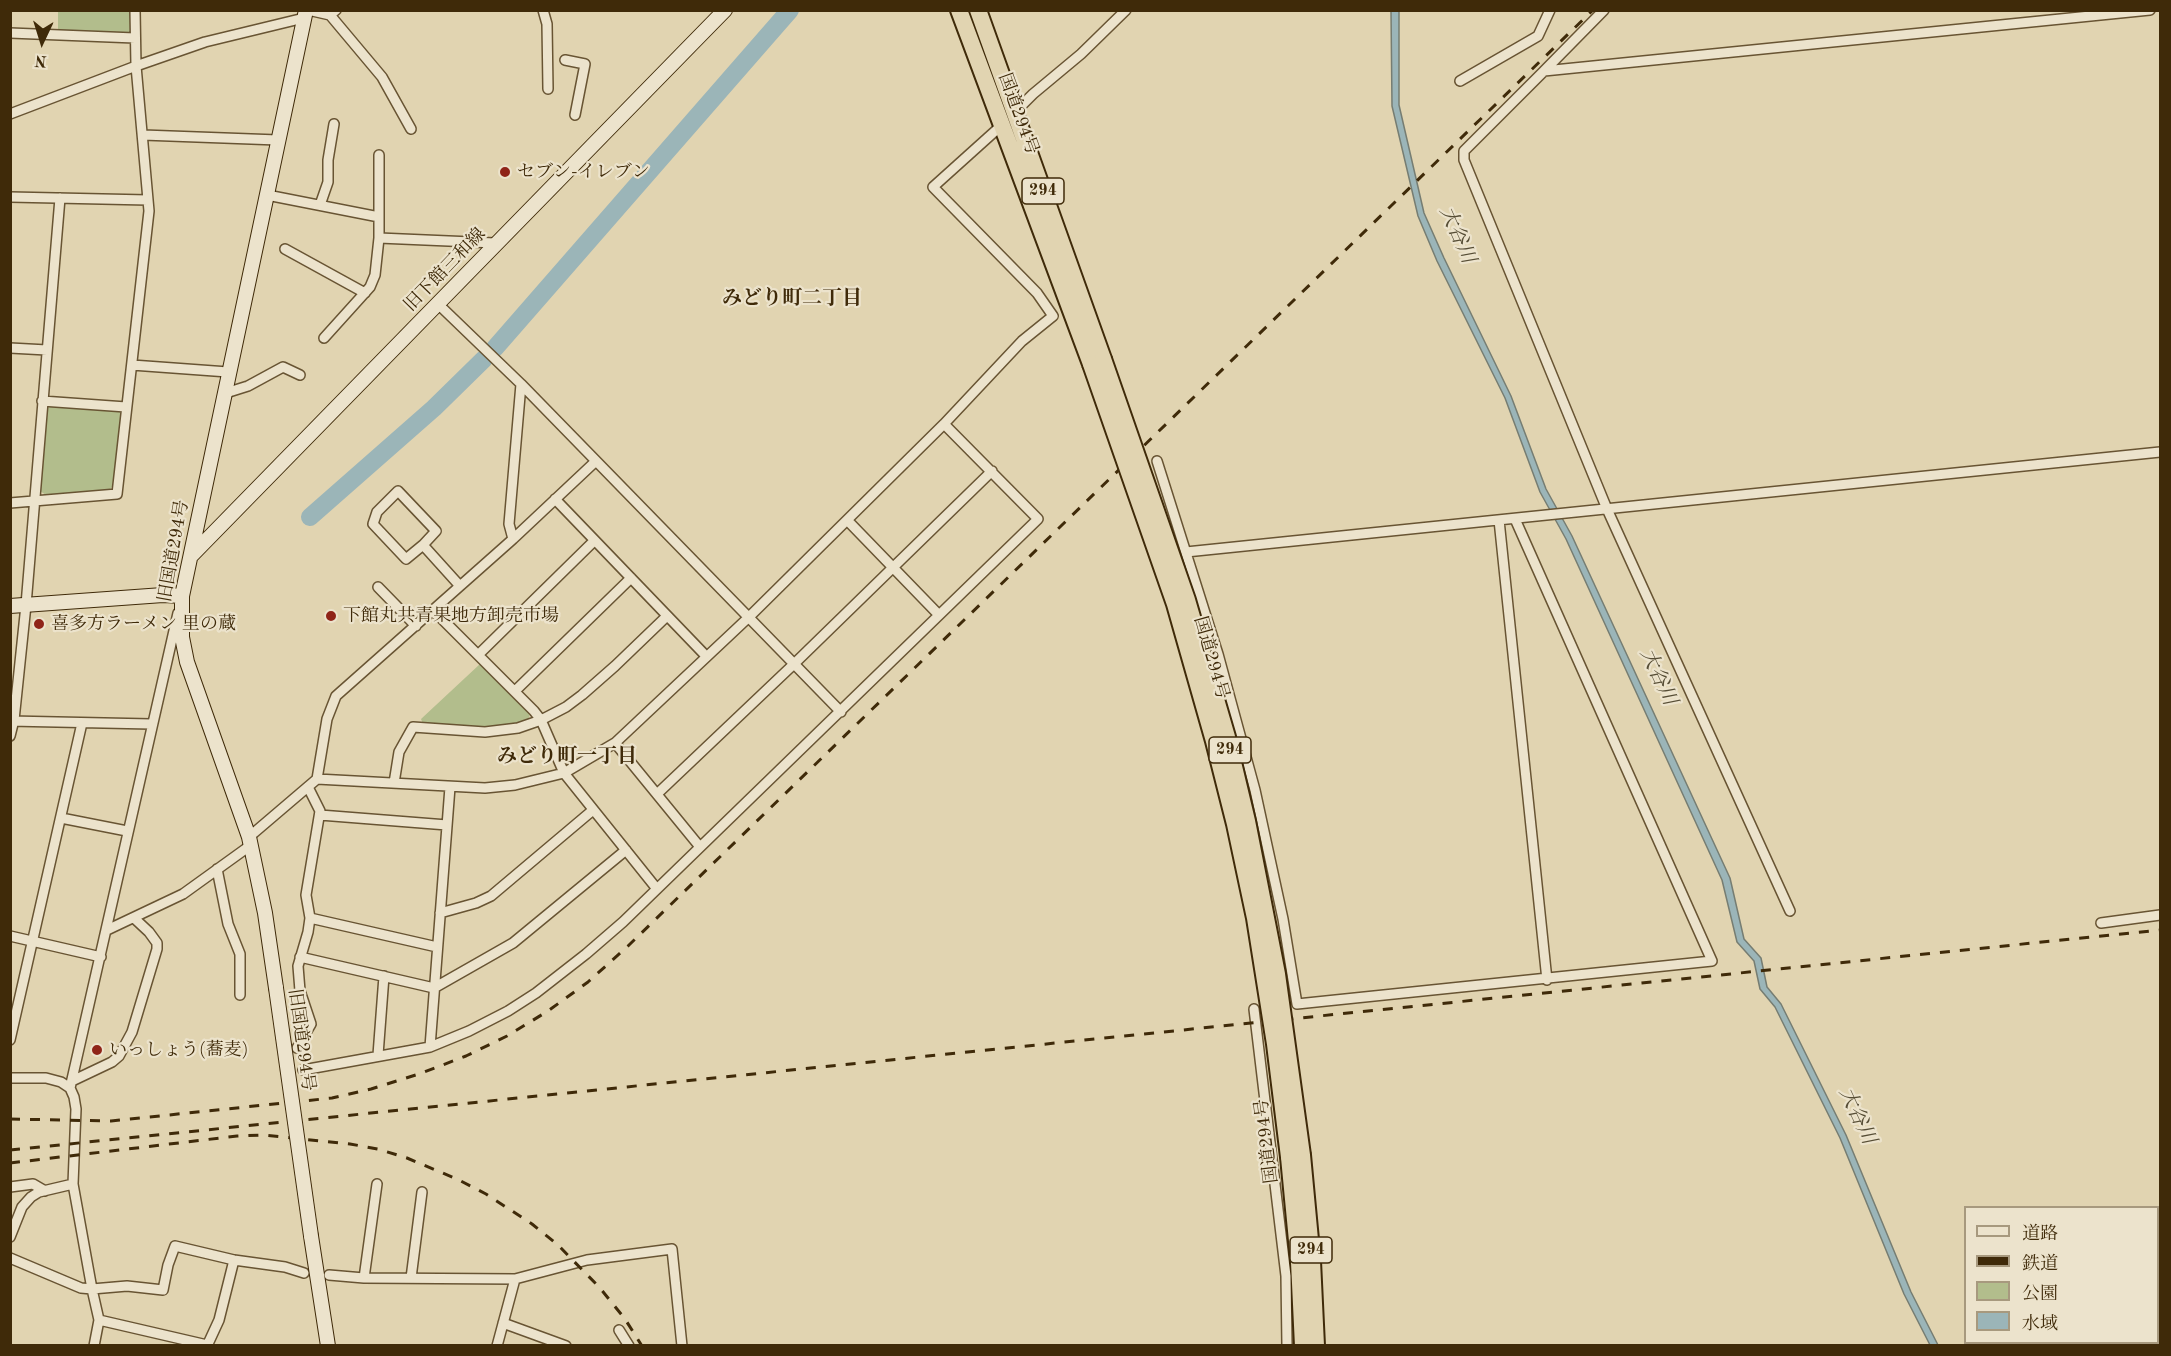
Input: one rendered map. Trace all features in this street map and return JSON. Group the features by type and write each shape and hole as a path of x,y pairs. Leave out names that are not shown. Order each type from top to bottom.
{"highway":[{"name":"国道294号","path":"959,10 1008,119 1097,361 1194,664 1237,834 1263,965 1312,1261 1316,1346"},
{"name":"国道294号","path":"978,10 1008,119"},
{"name":"国道294号","path":"1295,1156 1303,1346"}],"street":[{"path":"10,503 117,494 149,211 136,66 135,10"},
{"path":"543,10 548,24 548,89"},
{"name":"旧下館三和線","path":"191,556 725,10"},
{"path":"317,779 485,788 515,785 564,773 615,743 748,617 944,424 1022,341 1053,316 1037,293 933,187 1081,54 1126,10"},
{"path":"1460,81 1538,36 1550,10"},
{"path":"1604,10 1464,151 1464,160 1604,510 1790,911"},
{"path":"1544,71 2150,10"},
{"path":"10,114 205,42 306,13 333,13 382,77 411,129"},
{"name":"旧国道294号","path":"306,13 182,596 182,638 187,662 250,841 265,913 328,1346"},
{"path":"10,33 135,38"},
{"path":"565,60 585,64 575,115"},
{"path":"320,205 328,182 328,160 334,124"},
{"path":"143,135 278,140"},
{"path":"324,338 370,287 375,275 379,238 379,155"},
{"path":"267,195 379,217"},
{"path":"10,196 148,200"},
{"path":"10,736 26,605 60,198"},
{"path":"379,238 495,243"},
{"path":"285,249 365,293"},
{"path":"437,303 521,384 841,712"},
{"path":"10,348 47,350"},
{"path":"132,364 228,372"},
{"path":"224,392 248,386 283,367 300,375"},
{"path":"513,538 509,524 521,384"},
{"path":"42,401 126,407"},
{"path":"303,1070 430,1047 469,1032 536,993 586,954 657,889 1038,519 944,424"},
{"path":"1186,552 2160,452"},
{"path":"107,930 183,894 250,841 317,779 327,719 336,696 513,538 596,460"},
{"path":"1157,461 1218,654 1255,790 1283,919 1298,1004 1547,980 1712,961 1515,519"},
{"path":"657,794 992,471"},
{"path":"398,491 436,531 423,545 406,559 374,524 377,512 398,491"},
{"path":"555,499 706,656"},
{"path":"847,520 939,615"},
{"path":"1499,520 1547,980"},
{"path":"478,655 594,541"},
{"path":"423,545 460,586"},
{"path":"514,691 631,579"},
{"path":"378,587 416,626"},
{"path":"10,606 182,596 151,724 71,1085 76,1109 73,1184 99,1320 94,1346"},
{"path":"433,610 541,720 564,773 657,889"},
{"path":"394,783 399,752 413,727 485,732 518,728 541,720 566,707 582,695 667,616"},
{"path":"12,720 151,724"},
{"path":"11,1033 82,723"},
{"path":"615,743 700,847"},
{"path":"297,1048 311,1024 300,991 298,966 309,932 310,918 306,895 320,815 308,787"},
{"path":"430,1047 450,787"},
{"path":"440,914 491,896 593,810"},
{"path":"320,815 447,825"},
{"path":"61,818 127,831"},
{"path":"300,957 434,988 513,943 626,850"},
{"path":"217,869 228,924 240,954 240,996"},
{"path":"2101,923 2160,915"},
{"path":"10,1078 46,1078 71,1085 119,1056 132,1032 157,950 157,943 134,918"},
{"path":"310,918 437,947"},
{"path":"10,936 101,957"},
{"path":"378,1055 384,976"},
{"path":"1254,1009 1286,1276 1287,1346"},
{"path":"10,1187 33,1184 45,1191"},
{"path":"10,1237 22,1207 31,1197 73,1184"},
{"path":"364,1278 377,1184"},
{"path":"411,1278 423,1192"},
{"path":"10,1258 81,1288 92,1289 127,1286 164,1290 168,1265 175,1246 234,1260 285,1267 304,1273"},
{"path":"328,1275 364,1278 515,1279 587,1260 672,1250 682,1346"},
{"path":"99,1320 207,1345 219,1320 234,1260"},
{"path":"497,1346 515,1279"},
{"path":"503,1323 548,1342 566,1346"},
{"path":"619,1330 629,1346"}],"green space":[{"path":"58,11 133,11 134,26 129,33 58,30"},
{"path":"54,405 122,411 113,486 109,490 46,495 40,491 48,408"},
{"path":"480,664 530,714 528,721 494,727 423,724 421,719"}],"water":[{"path":"1391,11 1399,11 1399,105 1424,213 1511,396 1546,489 1572,536 1730,878 1744,939 1761,958 1767,987 1781,1004 1846,1135 1911,1292 1938,1345 1930,1345 1904,1294 1840,1138 1775,1007 1760,989 1754,961 1737,942 1722,880 1566,539 1540,492 1505,398 1437,261 1418,216 1392,106"}],"waterway":[{"path":"495,348 790,10"},
{"path":"310,517 434,408 484,359"}],"railway":[{"path":"10,1119 111,1121 332,1098 419,1074 466,1056 507,1036 548,1011 588,982 628,946 1593,10"},
{"path":"10,1150 2160,930"},
{"path":"10,1163 237,1136 263,1135 378,1149 407,1158 457,1179 486,1194 532,1224 558,1245 600,1288 625,1319 642,1346"}],"place":[{"name":"セブン-イレブン","path":"505,172"},
{"name":"下館丸共青果地方卸売市場","path":"331,616"},
{"name":"喜多方ラーメン 里の蔵","path":"39,624"},
{"name":"いっしょう(蕎麦)","path":"97,1050"}],"district":[{"name":"みどり町二丁目","path":"792,299"},
{"name":"みどり町一丁目","path":"567,757"}],"water label":[{"name":"大谷川","path":"1457,235"},
{"name":"大谷川","path":"1658,677"},
{"name":"大谷川","path":"1857,1116"}]}
